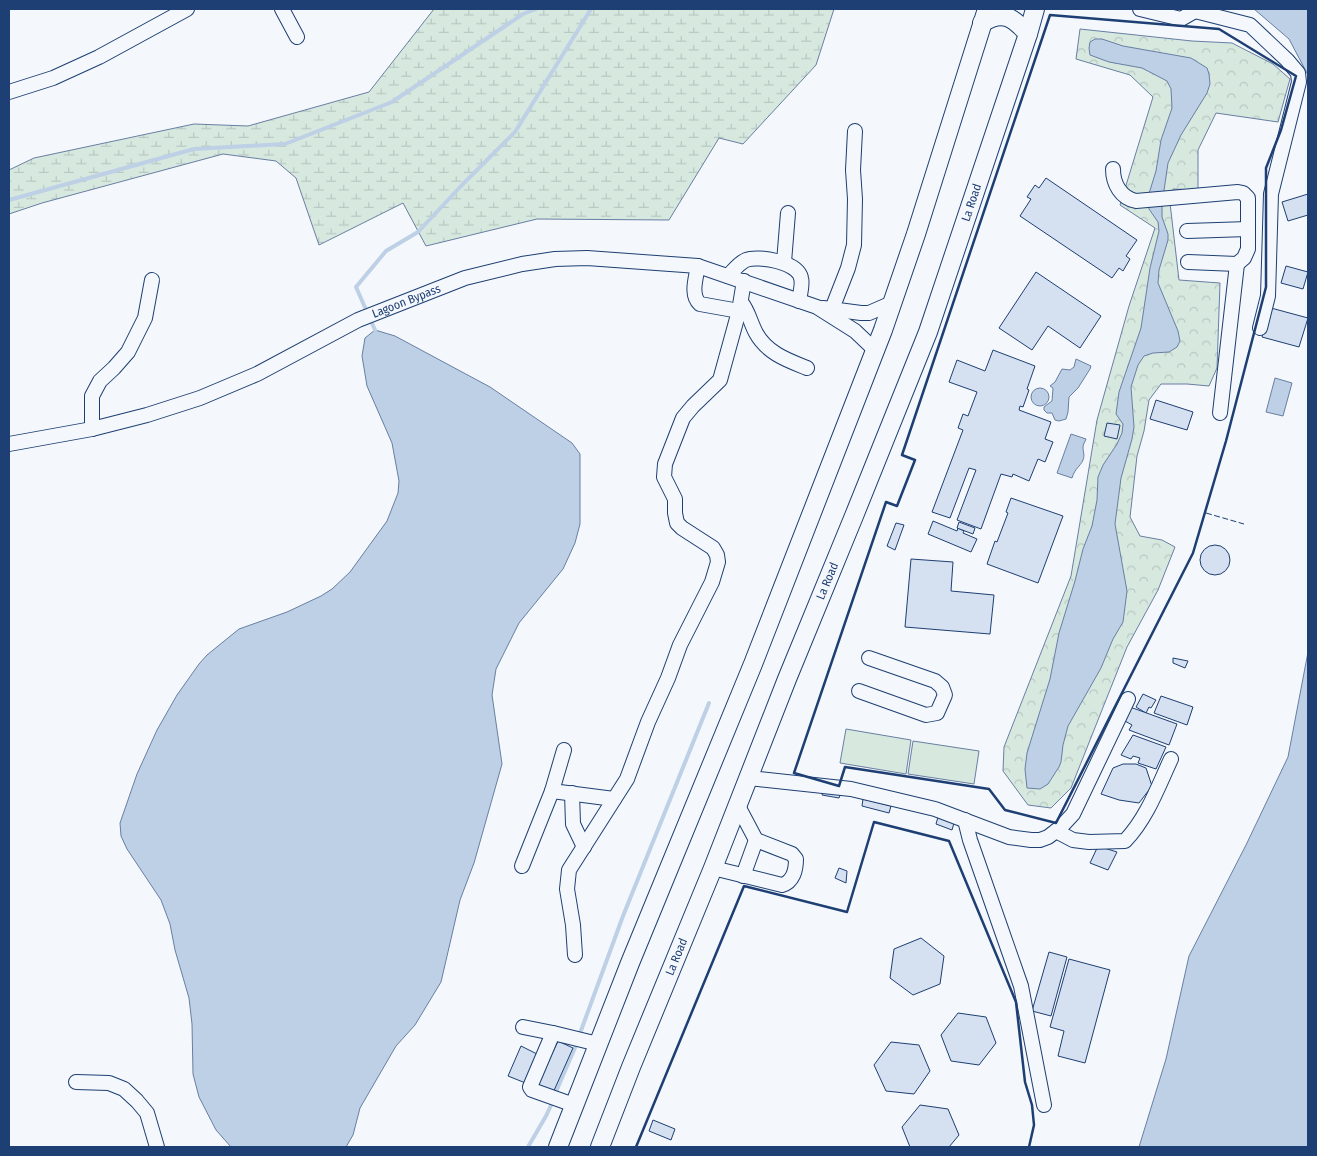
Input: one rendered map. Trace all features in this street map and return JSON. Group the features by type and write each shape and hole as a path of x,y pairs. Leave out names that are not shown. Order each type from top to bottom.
{"main road":[{"name":"La Road","path":"600,1147 928,332 1035,9"},
{"path":"558,1147 560,1100 585,1041 692,809 754,664 875,350 916,234 985,16 1006,17 1018,22 1028,34"}],"street":[{"path":"9,92 53,78 84,64 187,9"},
{"path":"282,9 297,36"},
{"path":"1140,9 1181,19 1194,10 1250,25 1298,73 1299,82 1271,194 1268,296 1260,328"},
{"path":"832,309 848,268 854,245 856,199 854,170 855,131"},
{"path":"1113,169 1116,183 1129,200 1143,201 1238,192 1243,193 1248,198 1248,249 1244,258 1237,264 1220,413"},
{"path":"784,262 788,213"},
{"path":"1187,231 1248,229"},
{"path":"728,276 747,260 760,258 784,262 796,270 801,277 799,301"},
{"name":"Lagoon Bypass","path":"9,444 92,429 147,415 200,398 257,374 358,320 465,278 522,264 556,259 595,259 698,266 744,280 817,307 861,314 869,313 892,303"},
{"path":"1188,262 1237,264"},
{"path":"698,266 694,293 695,300 700,304 740,306 748,310 757,335 774,353 807,368"},
{"path":"92,429 92,396 100,381 128,352 145,318 152,280"},
{"path":"575,955 573,925 567,890 569,870 627,779 680,645 712,582 718,562 713,548 677,523 675,499 664,477 665,464 683,418 720,380 740,306 744,280"},
{"name":"Lagoon Bypass","path":"817,307 855,331 875,350"},
{"path":"859,691 926,715 937,713 945,695 942,687 935,682 869,658"},
{"path":"749,778 851,789 935,809 1009,837 1040,840 1056,831 1074,814 1128,698"},
{"path":"522,866 552,791 564,750"},
{"path":"1056,831 1073,840 1089,842 1125,841 1146,814 1171,758"},
{"path":"552,791 614,799"},
{"path":"572,793 572,824 584,847"},
{"path":"713,868 782,885 787,884 792,878 796,859 792,854 756,840 738,806"},
{"path":"965,820 970,840 1021,986 1044,1105"},
{"path":"743,876 756,840"},
{"path":"523,1027 585,1041"},
{"path":"553,1033 530,1087 532,1090 560,1100"},
{"path":"76,1082 109,1083 124,1089 147,1113 157,1147"}],"green space":[{"path":"434,9 834,9 816,65 743,144 719,138 669,220 537,219 426,246 403,203 319,245 296,178 276,161 223,154 42,203 9,214 9,170 34,158 194,124 248,126 369,92"},
{"path":"1080,29 1192,41 1232,43 1273,64 1290,79 1278,122 1216,113 1198,150 1198,190 1173,189 1170,203 1179,280 1220,283 1217,368 1209,386 1161,384 1149,400 1144,431 1137,456 1130,517 1140,536 1162,540 1175,547 1158,590 1127,647 1071,788 1051,808 1028,805 1003,771 1004,747 1071,576 1097,420 1129,306 1155,228 1120,205 1153,97 1130,75 1076,59"},
{"path":"846,729 911,740 906,774 840,763"},
{"path":"913,741 979,751 974,784 908,774"}],"water":[{"path":"1254,9 1308,9 1308,75 1289,39"},
{"path":"1095,39 1191,58 1207,68 1210,84 1207,93 1181,135 1168,163 1162,204 1162,217 1168,234 1168,240 1159,270 1158,283 1178,331 1180,341 1177,347 1169,352 1153,353 1144,356 1138,365 1131,387 1134,427 1121,478 1115,524 1127,591 1123,622 1113,639 1101,668 1068,726 1059,767 1048,784 1040,789 1027,788 1025,769 1027,753 1050,679 1059,633 1083,549 1092,526 1097,500 1098,477 1122,433 1123,424 1116,414 1119,392 1141,328 1150,268 1159,231 1158,222 1149,209 1147,200 1156,171 1161,140 1172,108 1171,89 1167,81 1142,68 1109,62 1090,55 1090,42"},
{"path":"375,330 395,336 490,387 572,443 580,454 580,524 575,543 563,569 519,623 496,669 492,695 502,764 474,863 460,900 441,982 415,1025 396,1046 360,1108 353,1135 346,1147 231,1147 216,1130 199,1097 193,1074 192,1024 189,998 175,950 170,924 161,900 127,849 121,836 120,823 137,774 157,730 177,695 199,664 207,655 239,629 287,612 332,589 350,572 387,521 398,493 399,481 392,443 367,386 362,356 365,338"},
{"path":"1076,359 1091,366 1090,369 1078,388 1069,397 1066,419 1055,420 1052,413 1047,413 1044,410 1044,407 1052,401 1053,388 1050,386 1055,382 1062,369 1070,370 1074,367"},
{"path":"1275,378 1292,383 1283,416 1266,412"},
{"path":"1040,388 1046,391 1049,397 1046,403 1040,406 1034,403 1031,397 1034,391"},
{"path":"1071,434 1086,439 1083,446 1083,460 1072,478 1057,473"},
{"path":"1308,652 1308,1147 1139,1147 1166,1059 1189,956 1246,845 1288,757"}],"building":[{"path":"1046,178 1137,240 1126,256 1130,259 1123,271 1119,268 1112,278 1020,216 1031,199 1027,197 1035,185 1039,188"},
{"path":"1308,194 1308,215 1288,221 1282,202"},
{"path":"1286,266 1308,272 1303,289 1281,283"},
{"path":"1036,272 1101,316 1080,348 1048,326 1032,350 999,328"},
{"path":"1271,308 1308,318 1299,347 1262,337"},
{"path":"993,350 1035,366 1023,407 1020,406 1019,410 1051,422 1045,439 1053,442 1045,462 1038,459 1029,481 1013,474 1012,477 1001,474 981,529 957,520 976,470 969,468 950,518 932,512 963,430 958,428 963,414 968,416 977,392 949,382 957,360 985,371"},
{"path":"1156,400 1193,412 1187,430 1150,419"},
{"path":"1107,423 1120,425 1117,439 1104,436"},
{"path":"1011,498 1063,516 1038,583 987,564 1008,513 1006,512"},
{"path":"933,521 957,531 958,528 964,531 963,533 977,539 971,552 928,534"},
{"path":"959,522 975,528 973,534 957,528"},
{"path":"896,523 904,525 895,550 887,546"},
{"path":"1215,545 1225,550 1230,560 1225,570 1215,575 1205,570 1200,560 1205,550"},
{"path":"911,559 953,562 951,591 994,595 990,634 905,627"},
{"path":"1173,658 1188,661 1185,668 1173,663"},
{"path":"1143,694 1156,700 1146,713 1136,707"},
{"path":"1161,696 1193,707 1187,725 1154,713"},
{"path":"1130,707 1177,724 1169,745 1129,730 1132,725 1125,721"},
{"path":"1133,735 1166,747 1156,769 1138,763 1140,758 1133,756 1131,759 1121,755"},
{"path":"1123,764 1136,764 1146,768 1152,786 1139,803 1119,800 1101,794 1113,768"},
{"path":"824,788 841,793 839,798 822,795"},
{"path":"863,799 891,806 889,813 862,806"},
{"path":"938,817 954,823 952,830 936,824"},
{"path":"1098,846 1117,852 1108,870 1090,863"},
{"path":"839,868 847,871 846,883 835,878"},
{"path":"921,938 944,956 940,984 913,995 890,978 894,949"},
{"path":"1049,952 1067,957 1051,1016 1032,1011"},
{"path":"1069,959 1110,970 1085,1063 1058,1056 1064,1031 1050,1027"},
{"path":"958,1013 986,1017 996,1043 979,1065 951,1061 941,1035"},
{"path":"558,1041 573,1048 552,1095 536,1088"},
{"path":"891,1042 919,1045 930,1071 914,1094 886,1091 874,1065"},
{"path":"521,1046 537,1054 528,1084 508,1076"},
{"path":"920,1105 948,1109 959,1135 949,1147 910,1147 902,1127"},
{"path":"653,1120 675,1129 671,1140 649,1131"}],"waterway":[{"path":"9,200 194,149 285,144 392,102 523,14 536,9"},
{"path":"375,330 356,287 386,251 418,232 515,132 591,9"},
{"path":"579,1036 623,916 709,703"},
{"path":"555,1094 577,1043"},
{"path":"528,1147 553,1101"}],"fence":[{"path":"1206,513 1244,524"}],"wall":[{"path":"1050,15 1219,29 1296,76 1281,130 1266,168 1266,287 1226,441 1193,553 1056,823 1005,810 989,789 845,767 839,786 794,773 886,502 897,506 915,460 902,455 1050,15"},
{"path":"636,1147 744,886 847,912 874,822 949,841 1016,1002 1025,1082 1032,1105 1034,1125 1029,1147"}]}
